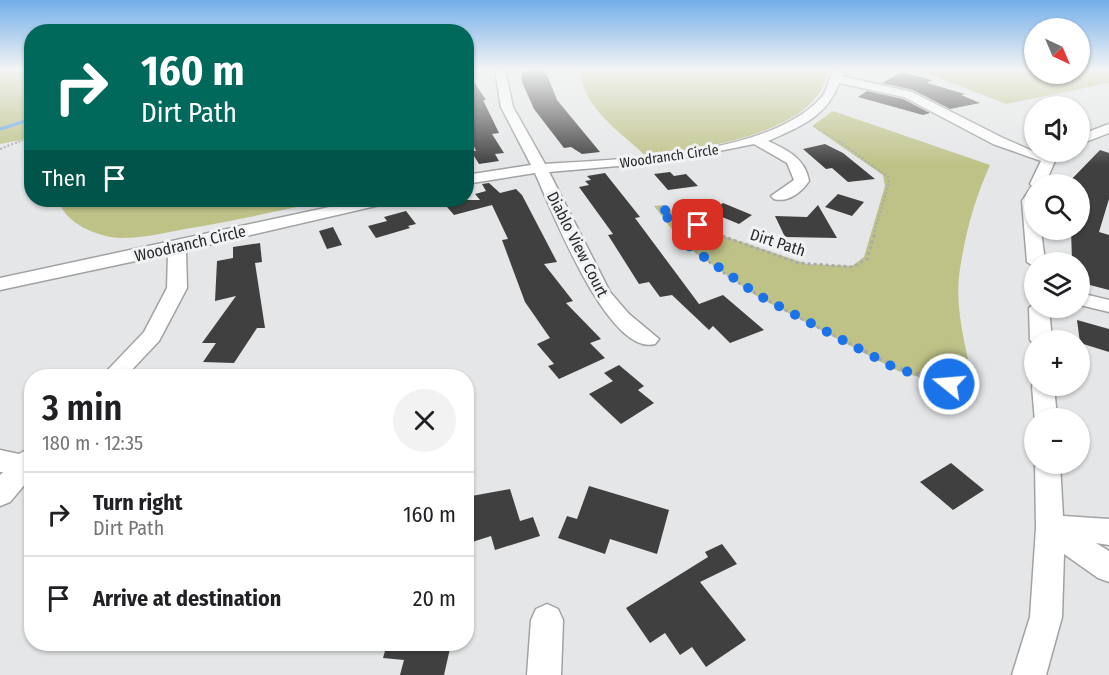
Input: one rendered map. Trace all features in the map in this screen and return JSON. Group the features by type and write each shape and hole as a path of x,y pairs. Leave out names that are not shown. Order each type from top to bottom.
{"street":[{"name":"Diablo View Court","path":"506,102 601,294 622,319 648,339"},
{"name":"Woodranch Circle","path":"474,179 540,168 662,159 722,149 783,130 821,108 826,102"},
{"path":"925,102 998,141 1024,147"},
{"path":"1090,136 1109,128"},
{"path":"756,140 798,164 802,172 802,181 795,189 779,196"},
{"name":"Woodranch Circle","path":"0,284 177,247 350,207"},
{"path":"120,369 152,336 177,288 177,247"},
{"path":"1090,301 1109,306"},
{"path":"0,494 19,461"},
{"path":"1029,675 1046,617 1050,528 1047,474"},
{"path":"1050,528 1109,532"},
{"path":"1050,528 1109,568"},
{"path":"544,675 547,620"}],"path":[{"name":"Dirt Path","path":"812,125 857,153 888,177 889,183 867,259 861,265 841,267 798,263 716,235 660,208 690,247 758,295 895,368 970,390"},
{"path":"0,149 24,140"}],"green space":[{"path":"0,102 24,102 24,139 0,144"},
{"path":"591,102 811,102 803,110 780,124 753,135 694,149 645,155 614,128"},
{"path":"1000,102 1018,102 1006,104"},
{"path":"833,111 990,165 970,219 958,290 966,350 976,394 898,371 758,297 684,245 654,206 662,205 712,232 807,264 852,266 864,257 885,186 883,175 812,126"},
{"path":"297,207 162,234 121,238 103,235 84,228 67,216 62,208"}],"building":[{"path":"474,102 484,102 499,133 492,134 504,153 495,154 499,161 479,164 474,156 474,151 476,151 474,146"},
{"path":"531,102 558,102 600,152 582,154 571,147 564,148"},
{"path":"874,102 908,102 930,113 923,115"},
{"path":"935,102 980,103 950,109"},
{"path":"825,144 843,153 875,179 848,182 832,168 826,169 803,149"},
{"path":"1100,150 1109,153 1109,199 1099,232 1109,235 1109,290 1090,285 1090,252 1072,252 1071,240 1090,240 1090,174 1077,174"},
{"path":"670,172 674,176 686,174 698,186 668,190 654,174"},
{"path":"605,173 640,217 635,218 699,304 723,295 764,330 730,343 713,326 709,330 672,295 660,297 649,282 639,284 608,235 613,234 579,187 589,185 585,181 591,180 587,176"},
{"path":"489,183 500,193 516,189 522,195 557,262 544,264 573,301 566,303 601,339 590,343 605,358 559,379 548,366 554,364 537,344 550,338 525,302 502,240 508,239 492,205 454,215 447,207 474,207 474,200 480,200 475,194 486,191 482,184"},
{"path":"838,194 864,202 852,216 825,207"},
{"path":"723,203 752,215 739,224 710,212"},
{"path":"818,205 837,238 785,237 775,216 807,217"},
{"path":"406,211 416,224 408,226 410,228 376,238 368,226 387,221 384,217"},
{"path":"333,227 342,245 327,249 319,231"},
{"path":"260,243 262,262 255,263 265,328 257,328 234,363 203,362 216,343 202,343 236,296 215,301 217,261 233,258 233,247"},
{"path":"1077,320 1109,329 1109,352 1090,346 1090,330 1078,330"},
{"path":"619,365 644,386 638,390 654,403 621,424 589,394 613,381 604,373"},
{"path":"951,463 984,490 953,510 920,482"},
{"path":"589,486 669,510 657,554 610,539 605,554 558,538 567,516 577,519"},
{"path":"510,489 520,521 533,517 540,536 495,550 491,536 474,541 474,496"},
{"path":"722,544 737,564 700,582 746,640 706,667 692,647 680,655 665,633 650,643 626,608 708,557 705,552"},
{"path":"385,651 449,651 444,675 400,675 404,660 383,658"}],"waterway":[{"path":"0,129 24,122"}],"route":[{"path":"698,225 660,208 690,247 723,268 758,295 811,321 895,368 949,384"}]}
